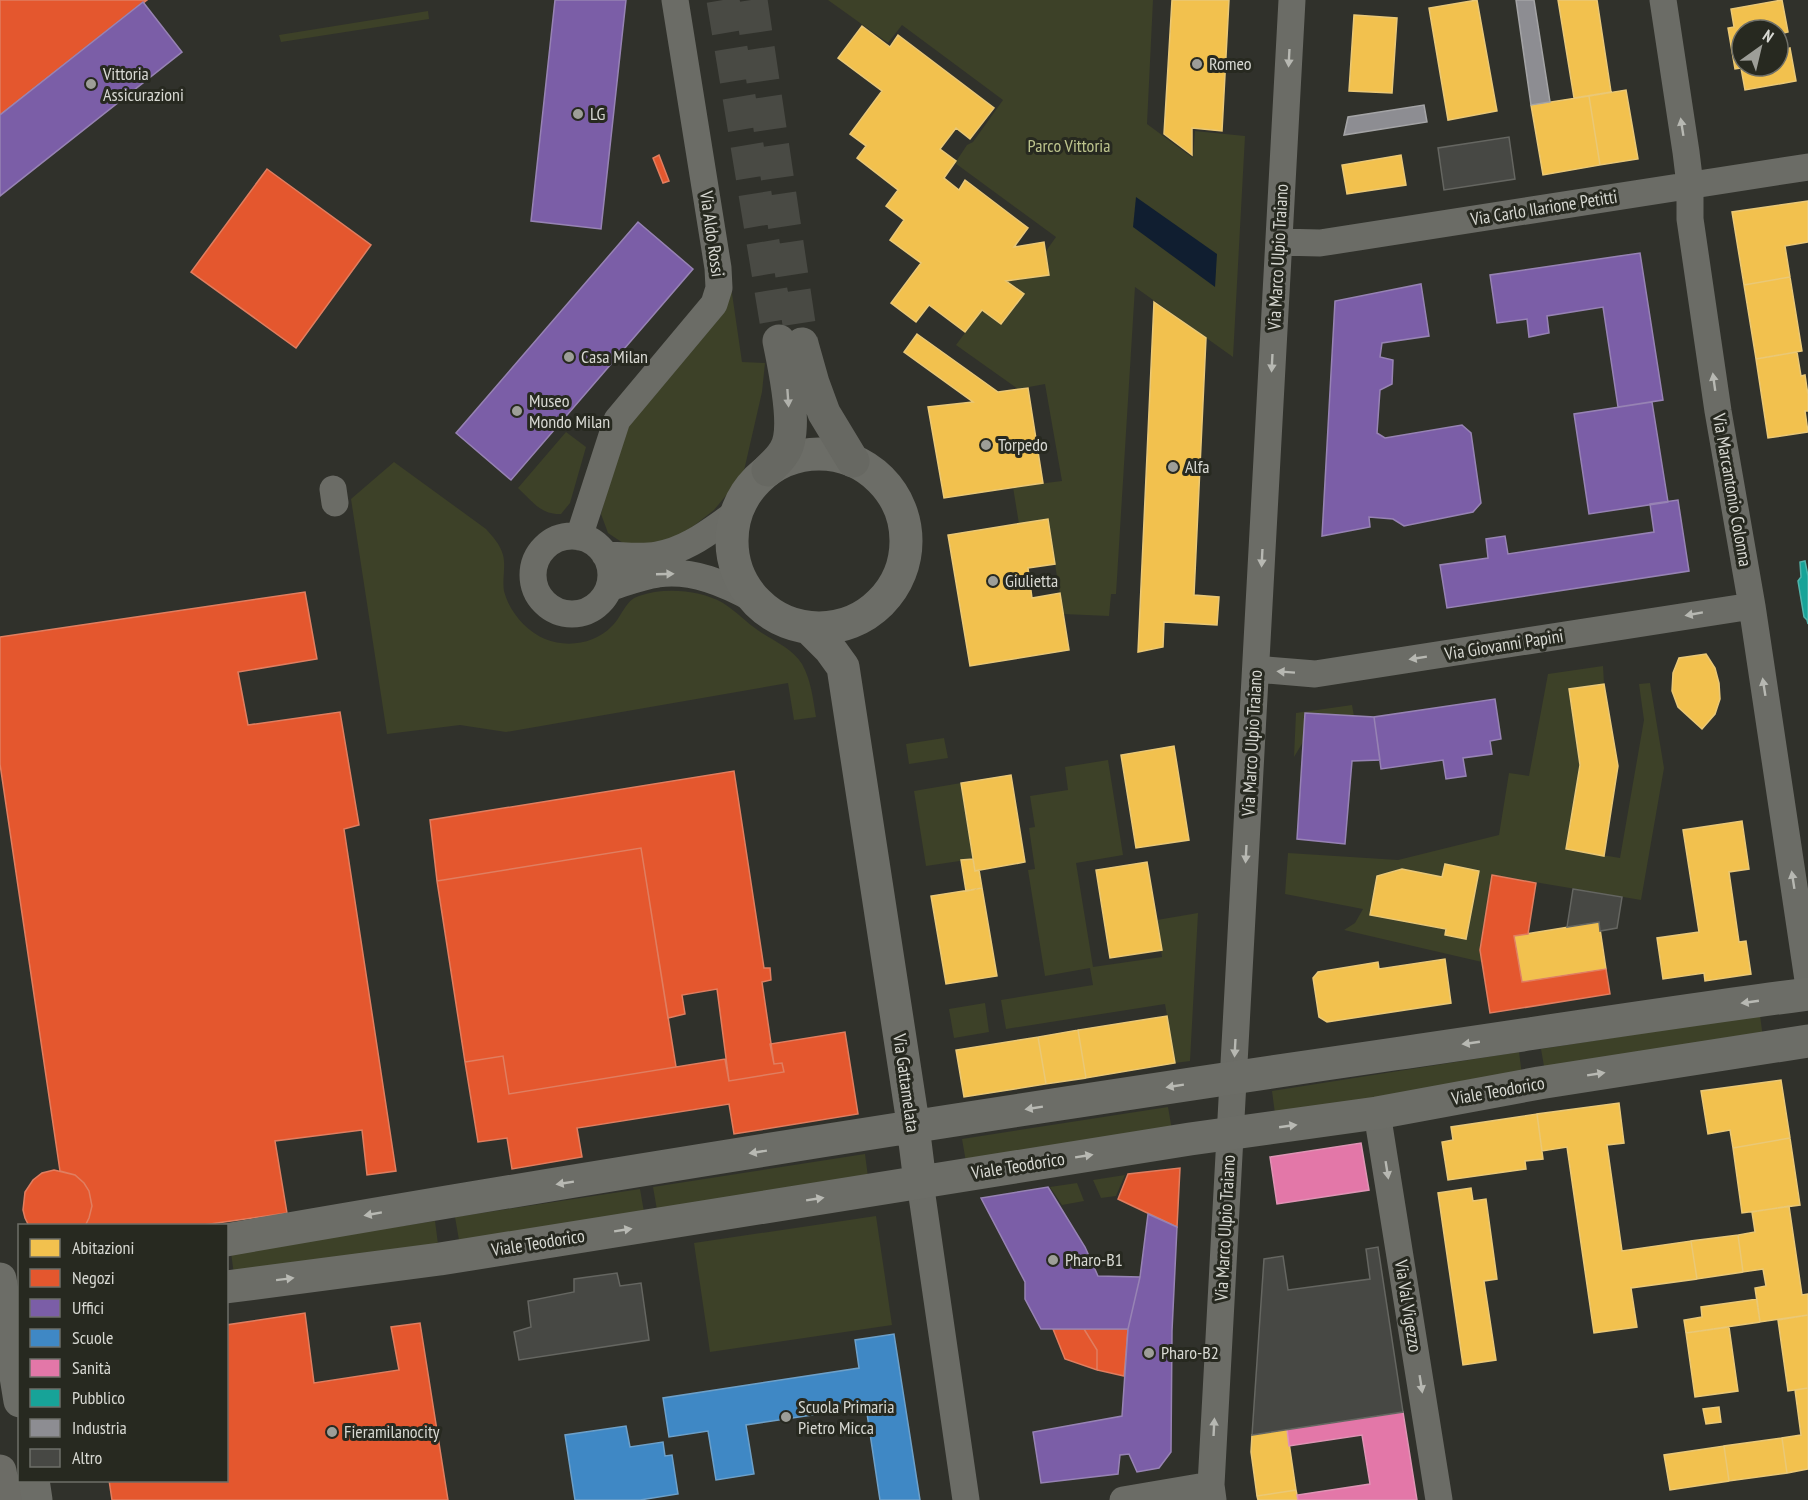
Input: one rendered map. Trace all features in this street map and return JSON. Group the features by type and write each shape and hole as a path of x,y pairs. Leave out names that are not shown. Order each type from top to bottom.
{"highway":[{"path":"768,470 785,451 790,434 788,390 791,342 813,383 824,413 853,461"}],"main road":[{"path":"0,1471 5,1500"}],"street":[{"name":"Via Aldo Rossi","path":"579,537 617,420 714,304 719,288 675,0"},
{"name":"Via Marco Ulpio Traiano","path":"1212,1493 1292,0"},
{"name":"Via Marcantonio Colonna","path":"1663,0 1690,185 1690,219 1718,411 1752,606 1808,980"},
{"name":"Via Carlo Ilarione Petitti","path":"1279,242 1320,243 1808,167"},
{"path":"810,454 832,455 853,461 877,476 895,497 905,523 906,551 899,578 883,601 861,618 836,627 809,628 789,623 771,614 755,600 741,581 734,559 732,536 736,513 749,489 768,470 788,459 810,454"},
{"path":"605,555 644,556 676,550 698,540 736,513"},
{"path":"579,537 589,540 605,555 610,566 609,588 603,599 593,608 581,613 568,614 545,603 537,592 533,580 534,567 539,555 547,545 557,539 579,537"},
{"path":"609,588 657,574 685,573 721,583 755,600"},
{"name":"Via Giovanni Papini","path":"1256,669 1316,674 1752,606"},
{"name":"Via Gattamelata","path":"843,667 861,618"},
{"name":"Via Gattamelata","path":"809,628 831,649 843,667 913,1127 966,1500"},
{"path":"228,1240 430,1204 1233,1077 1808,994"},
{"name":"Viale Teodorico","path":"228,1287 440,1259 1190,1139 1377,1113 1539,1083 1808,1041"},
{"name":"Via Val Vigezzo","path":"1377,1113 1439,1500"},
{"path":"0,1274 18,1271"},
{"path":"0,1279 9,1318 18,1386"},
{"path":"33,1482 36,1500"},
{"path":"1123,1500 1212,1493"}],"green space":[{"name":"Parco Vittoria","path":"828,0 1153,0 1147,124 1193,158 1195,131 1245,136 1233,357 1135,287 1116,594 1111,594 1109,616 1063,614 1048,520 1019,524 1013,487 1062,481 1045,384 1018,389 956,345 982,310 1002,324 1024,294 1006,281 1049,275 1046,251 1056,237 955,163 1003,100 902,25 888,43"},
{"path":"428,11 429,19 281,42 279,35"},
{"path":"729,273 742,362 765,363 762,392 743,475 714,510 682,535 658,545 626,545 608,533 601,514 624,428"},
{"path":"566,432 586,447 570,503 561,514 554,514 542,510 518,488"},
{"path":"394,462 486,529 494,538 503,555 506,598 519,620 531,631 553,642 580,643 605,632 630,601 639,596 659,591 682,591 704,595 728,606 798,658 810,683 816,717 794,720 788,683 506,732 460,725 387,734 351,499"},
{"path":"1603,666 1604,684 1569,689 1580,765 1566,849 1620,858 1644,720 1639,684 1650,683 1664,768 1641,900 1492,875 1480,950 1482,962 1344,930 1355,923 1363,909 1285,894 1288,853 1398,860 1499,835 1509,773 1529,776 1548,674"},
{"path":"1352,705 1354,716 1303,742 1294,757 1296,713"},
{"path":"944,738 948,758 909,764 906,744"},
{"path":"1108,760 1123,855 1076,863 1093,967 1162,957 1157,920 1198,913 1190,1061 1175,1063 1165,1004 1006,1029 1001,1000 1093,985 1090,968 1045,976 1028,870 1035,869 1029,828 1035,827 1030,796 1068,790 1065,767"},
{"path":"961,783 973,859 926,866 914,791"},
{"path":"985,1003 989,1032 954,1038 949,1009"},
{"path":"1760,1015 1763,1038 1545,1072 1541,1049"},
{"path":"1519,1052 1522,1075 1275,1114 1272,1091"},
{"path":"1168,1107 1172,1130 966,1162 962,1139"},
{"path":"865,1154 868,1177 657,1210 653,1187"},
{"path":"1125,1175 1116,1196 1101,1198 1093,1180"},
{"path":"1077,1183 1084,1201 1062,1205 1050,1187"},
{"path":"640,1189 644,1212 459,1240 455,1217"},
{"path":"876,1216 892,1325 710,1352 694,1243"},
{"path":"435,1221 438,1244 234,1275 231,1252"}],"water":[{"path":"1136,197 1217,254 1215,287 1133,227"}],"building: Abitazioni":[{"name":"Romeo","path":"1172,0 1229,0 1222,131 1192,128 1192,155 1164,134"},
{"path":"1477,0 1497,111 1448,120 1429,8"},
{"path":"1558,0 1597,0 1611,92 1574,98"},
{"path":"1782,0 1785,18 1732,18 1731,9"},
{"path":"1354,15 1397,18 1392,93 1349,91"},
{"path":"862,26 890,47 898,35 994,108 970,139 956,128 940,149 956,161 944,178 959,190 965,180 1028,228 1014,247 1044,242 1049,275 1006,281 1024,294 1001,324 982,310 965,332 929,305 916,322 891,303 921,263 890,240 904,220 886,206 898,190 857,158 866,146 850,134 882,91 838,58"},
{"path":"1790,48 1796,81 1745,90 1743,78 1790,78"},
{"path":"1626,90 1638,159 1600,165 1589,96"},
{"path":"1589,96 1600,165 1543,175 1531,105"},
{"path":"1401,155 1406,185 1347,194 1342,165"},
{"path":"1808,201 1808,242 1785,246 1790,277 1744,285 1732,212"},
{"path":"1790,277 1802,351 1756,359 1744,285"},
{"name":"Alfa","path":"1154,302 1206,338 1194,595 1219,597 1217,625 1164,622 1163,647 1138,652"},
{"name":"Torpedo","path":"917,334 998,392 1028,388 1043,483 944,498 928,407 973,402 904,352"},
{"path":"1797,352 1801,376 1805,375 1808,395 1808,411 1805,411 1808,432 1768,438 1756,359"},
{"name":"Giulietta","path":"1048,519 1055,564 1028,568 1032,598 1060,593 1069,650 970,666 948,535"},
{"path":"1706,654 1715,668 1720,699 1715,714 1702,729 1678,707 1672,691 1673,673 1679,658"},
{"path":"1604,684 1618,766 1604,856 1566,849 1580,765 1569,689"},
{"path":"1174,746 1189,840 1136,848 1121,755"},
{"path":"1011,775 1025,862 975,871 961,783"},
{"path":"1742,821 1749,869 1729,872 1739,942 1746,941 1751,974 1705,981 1704,973 1663,979 1657,938 1699,932 1683,830"},
{"path":"973,859 975,871 979,870 982,888 966,891 961,860"},
{"path":"1147,862 1162,950 1110,958 1096,870"},
{"path":"1445,864 1479,871 1466,939 1445,935 1446,929 1370,915 1377,876 1402,869 1442,877"},
{"path":"982,888 997,976 946,984 931,896"},
{"path":"1599,922 1606,969 1522,982 1514,936"},
{"path":"1445,959 1451,1003 1327,1022 1319,1017 1313,978 1318,972 1378,962 1379,969"},
{"path":"1167,1016 1175,1063 1086,1078 1078,1030"},
{"path":"1078,1030 1086,1078 1046,1084 1038,1037"},
{"path":"1038,1037 1046,1084 964,1097 956,1050"},
{"path":"1781,1080 1790,1138 1733,1148 1730,1130 1708,1134 1701,1091"},
{"path":"1619,1103 1624,1143 1607,1145 1622,1251 1691,1241 1697,1279 1631,1288 1637,1327 1594,1333 1567,1147 1542,1151 1537,1114"},
{"path":"1537,1114 1543,1159 1525,1161 1526,1169 1448,1180 1442,1142 1453,1140 1451,1127"},
{"path":"1790,1138 1800,1205 1742,1213 1733,1148"},
{"path":"1471,1188 1473,1201 1486,1199 1497,1279 1484,1281 1496,1360 1463,1365 1438,1193"},
{"path":"1789,1206 1802,1295 1808,1294 1808,1315 1760,1322 1755,1288 1766,1286 1763,1269 1743,1272 1738,1235 1755,1232 1752,1212"},
{"path":"1738,1235 1743,1272 1697,1279 1691,1241"},
{"path":"1757,1299 1760,1322 1686,1333 1684,1320 1702,1317 1701,1307"},
{"path":"1808,1315 1808,1388 1788,1391 1778,1320"},
{"path":"1729,1327 1738,1391 1695,1397 1686,1333"},
{"path":"1808,1388 1808,1469 1787,1473 1782,1438 1801,1435 1795,1390"},
{"path":"1719,1407 1721,1422 1706,1424 1703,1409"},
{"path":"1287,1429 1296,1490 1257,1496 1251,1452 1252,1435"},
{"path":"1782,1438 1787,1473 1729,1481 1724,1446"},
{"path":"1724,1446 1729,1481 1670,1490 1664,1455"},
{"path":"1296,1490 1298,1500 1258,1500 1257,1496"}],"building: Negozi":[{"name":"Vittoria Assicurazioni","path":"0,0 147,0 0,115"},
{"path":"659,155 669,181 663,183 653,158"},
{"path":"267,169 371,245 296,348 191,272"},
{"path":"305,592 317,659 238,672 248,725 340,712 359,825 344,829 396,1171 367,1175 362,1130 275,1141 287,1213 210,1224 86,1224 92,1206 89,1191 75,1175 60,1171 0,764 0,637"},
{"path":"734,771 764,968 770,968 771,980 762,982 774,1064 782,1063 784,1072 729,1081 717,989 682,995 685,1014 668,1018 641,848 437,881 430,820"},
{"path":"641,848 676,1067 509,1094 503,1056 465,1062 437,881"},
{"path":"1492,875 1536,883 1528,934 1514,936 1522,982 1606,969 1610,994 1490,1013 1480,950"},
{"path":"845,1032 858,1114 734,1134 729,1104 577,1128 582,1157 512,1169 507,1138 478,1142 465,1062 503,1056 509,1094 725,1059 729,1081 784,1072 782,1063 774,1064 770,1044"},
{"path":"1180,1168 1177,1227 1118,1199 1128,1174"},
{"path":"54,1170 75,1175 84,1183 89,1191 92,1206 86,1224 28,1224 23,1210 25,1192 33,1180 42,1173"},
{"name":"Fieramilanocity","path":"305,1313 314,1383 399,1370 391,1327 420,1323 448,1500 112,1500 109,1482 228,1482 228,1325"},
{"path":"1053,1329 1084,1329 1097,1350 1097,1370 1065,1359"},
{"path":"1084,1329 1128,1329 1124,1376 1097,1370 1097,1350"}],"building: Uffici":[{"name":"LG","path":"555,0 626,0 601,229 531,221"},
{"name":"Vittoria Assicurazioni","path":"143,2 182,52 0,196 0,115"},
{"name":"Casa Milan","path":"638,222 693,269 511,480 456,433"},
{"path":"1640,253 1663,400 1618,407 1603,307 1547,316 1549,333 1529,337 1527,319 1497,323 1490,275"},
{"path":"1421,284 1429,336 1382,343 1380,357 1393,360 1392,384 1380,390 1377,433 1385,438 1462,425 1471,433 1481,503 1473,512 1404,526 1393,519 1369,517 1370,527 1322,536 1335,301"},
{"path":"1652,402 1668,502 1589,514 1574,414"},
{"path":"1678,500 1689,571 1447,608 1440,565 1488,558 1486,539 1505,536 1508,554 1654,532 1650,504"},
{"path":"1495,699 1501,739 1490,741 1492,754 1463,758 1466,776 1446,779 1443,760 1381,769 1374,717"},
{"path":"1305,713 1374,717 1380,760 1352,761 1345,844 1297,839"},
{"name":"Pharo-B1","path":"1048,1187 1085,1247 1098,1276 1140,1277 1128,1329 1041,1329 1025,1299 1025,1282 981,1198"},
{"name":"Pharo-B2","path":"1148,1214 1177,1227 1172,1331 1171,1452 1159,1468 1137,1472 1129,1454 1120,1455 1118,1474 1041,1483 1033,1432 1122,1416 1128,1329 1140,1277"}],"building: Scuole":[{"path":"894,1334 920,1500 880,1500 866,1407 746,1425 754,1474 716,1480 708,1431 669,1437 663,1398 859,1368 855,1340"},
{"path":"626,1426 630,1447 663,1442 665,1456 672,1455 678,1494 640,1500 575,1500 565,1435"}],"building: Sanità":[{"path":"1361,1143 1369,1190 1277,1204 1270,1157"},
{"path":"1403,1412 1417,1500 1298,1500 1297,1495 1370,1484 1362,1435 1289,1446 1287,1429"}],"building: Pubblico":[{"path":"1805,561 1808,576 1808,624 1804,617 1798,581 1801,577 1800,562"}],"building: Industria":[{"path":"1516,0 1534,0 1550,102 1531,105"},
{"path":"1424,105 1427,122 1344,135 1348,117"}],"building: Altro":[{"path":"1509,137 1515,179 1444,190 1438,148"},
{"path":"1573,889 1622,897 1617,928 1600,931 1599,922 1567,927"},
{"path":"1378,1247 1403,1412 1252,1435 1264,1259 1283,1256 1288,1290 1370,1279 1366,1249"},
{"path":"617,1273 620,1286 641,1283 649,1340 519,1360 514,1332 531,1327 528,1301 574,1292 574,1279"}],"tunnel":[{"path":"723,0 776,321"},
{"path":"751,0 802,344"}],"place":[{"name":"Romeo","path":"1197,64"},
{"name":"Vittoria Assicurazioni","path":"91,84"},
{"name":"LG","path":"578,114"},
{"name":"Casa Milan","path":"569,357"},
{"name":"Museo Mondo Milan","path":"517,411"},
{"name":"Torpedo","path":"986,445"},
{"name":"Alfa","path":"1173,467"},
{"name":"Giulietta","path":"993,581"},
{"name":"Pharo-B1","path":"1053,1260"},
{"name":"Pharo-B2","path":"1149,1353"},
{"name":"Scuola Primaria Pietro Micca","path":"786,1417"},
{"name":"Fieramilanocity","path":"332,1432"}]}
